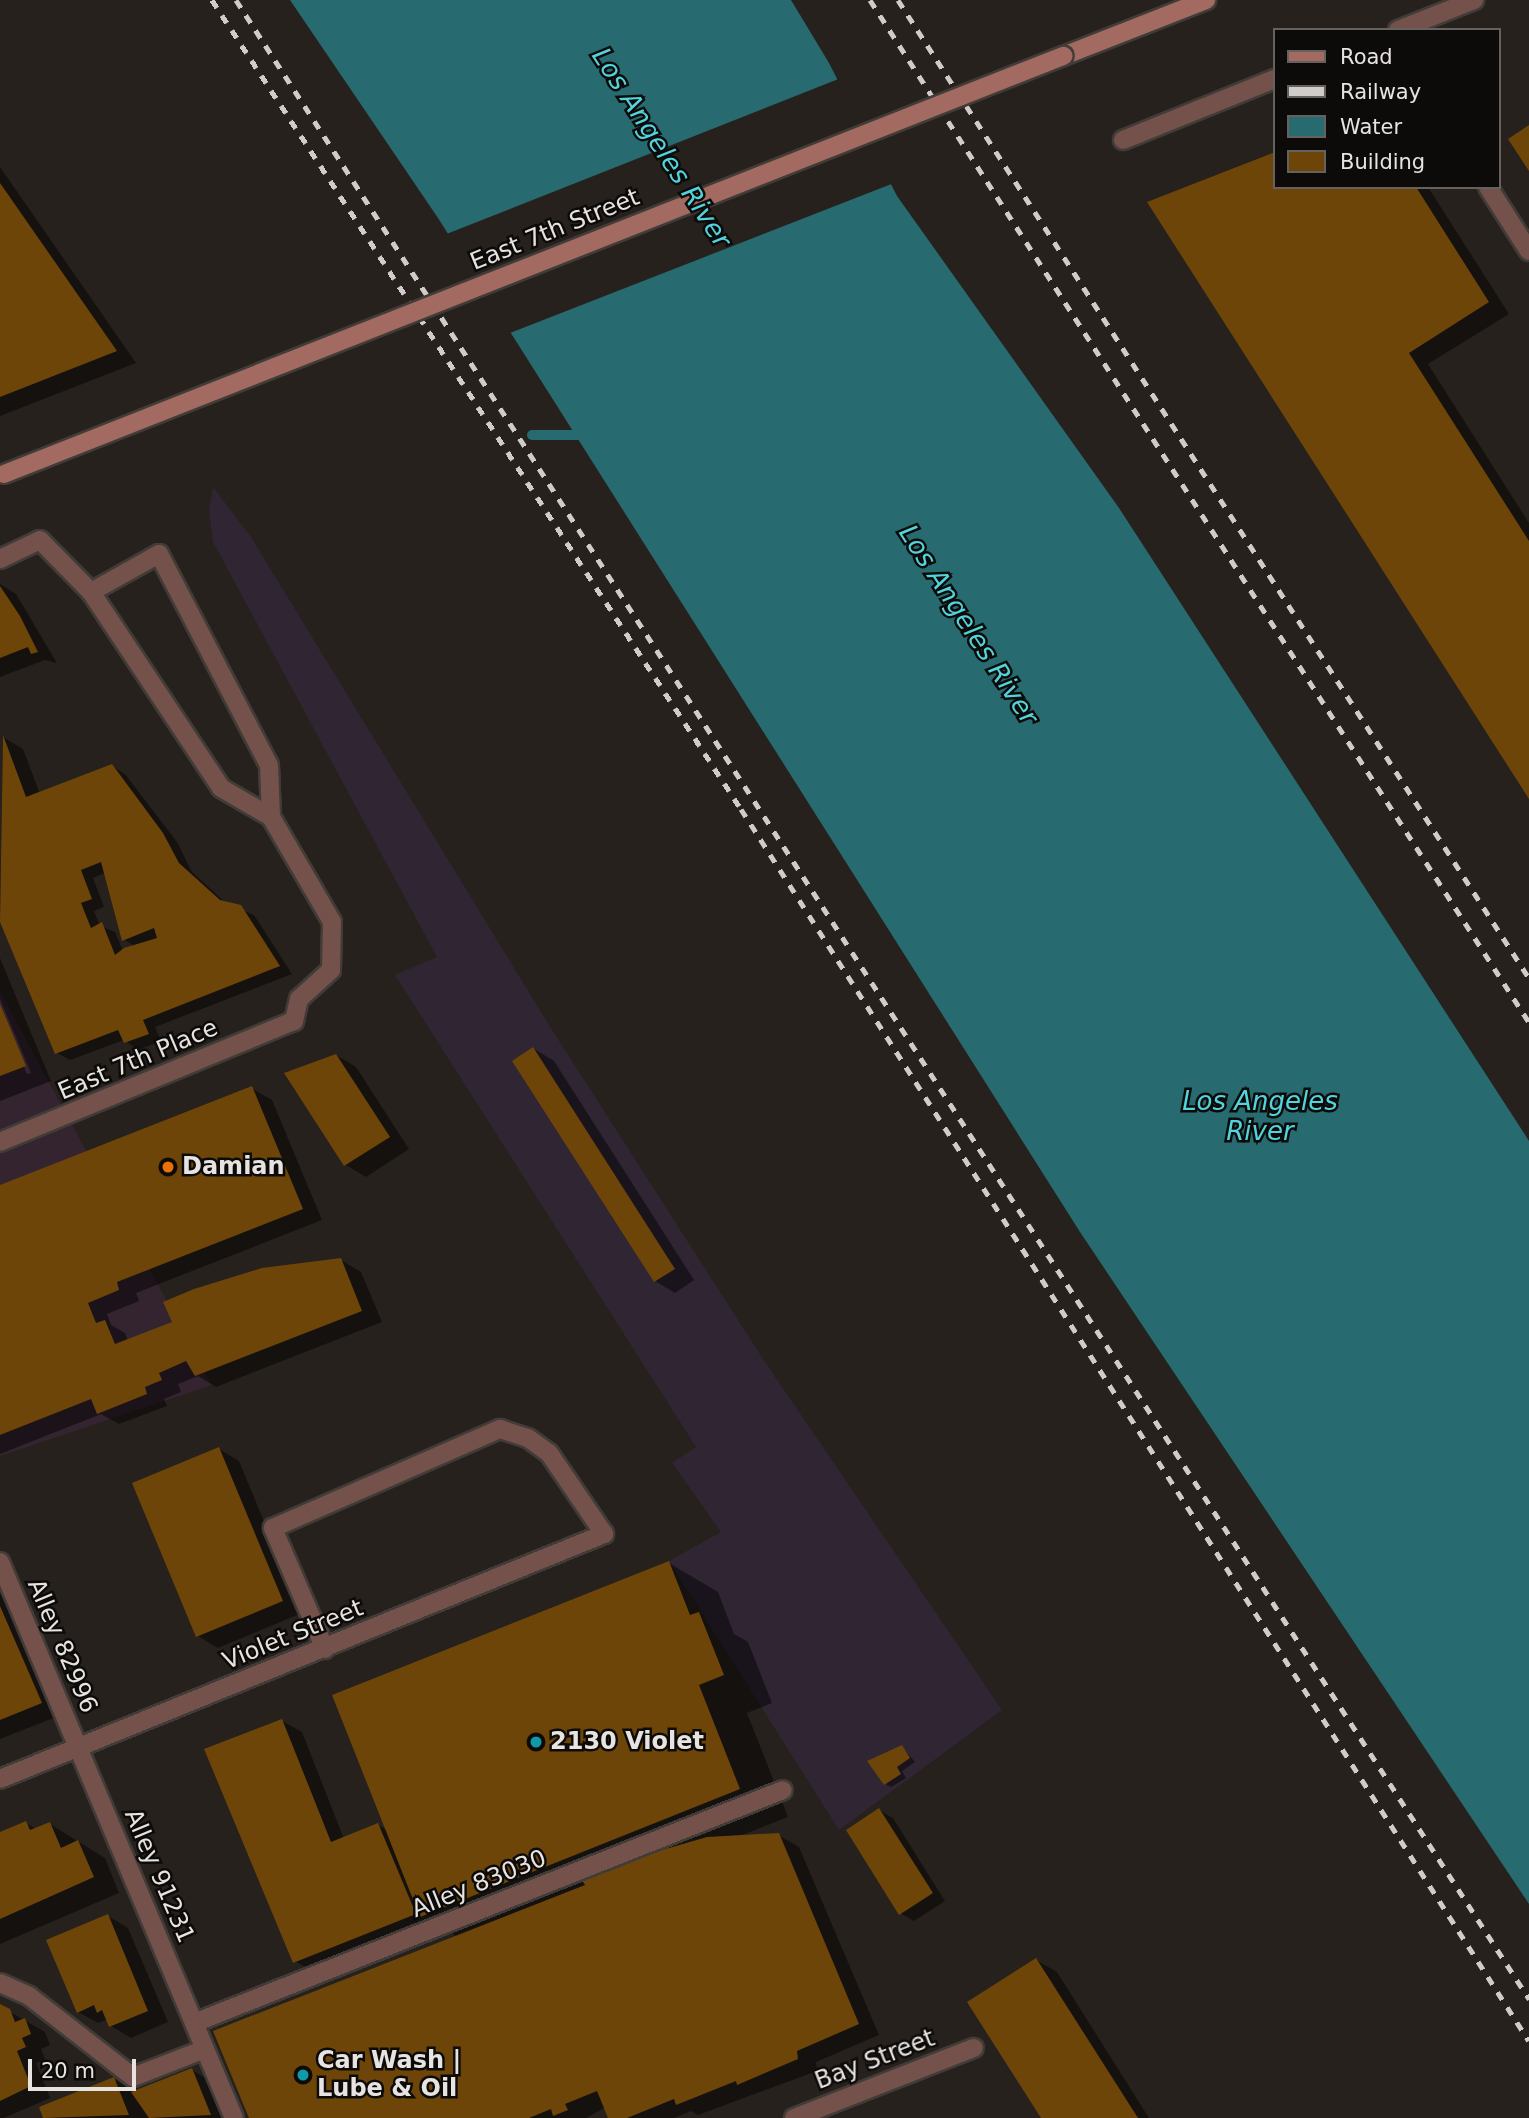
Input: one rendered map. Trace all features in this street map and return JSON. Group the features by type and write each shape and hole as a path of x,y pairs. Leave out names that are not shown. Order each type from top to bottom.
{"main road":[{"name":"East 7th Street","path":"2,475 1206,0"}],"street":[{"path":"1403,28 1474,0"},
{"path":"1123,140 1274,79"},
{"path":"1489,189 1529,251"},
{"path":"0,559 40,540 91,592 221,788 271,817"},
{"path":"91,592 159,554 269,765 271,817"},
{"name":"East 7th Place","path":"0,1142 294,1021 299,999 331,971 332,922 271,817"},
{"name":"Violet Street","path":"0,1779 325,1649 604,1535 549,1453 528,1438 500,1429 273,1528 325,1649"},
{"name":"Alley 82996","path":"0,1562 78,1748"},
{"name":"Alley 91231","path":"78,1748 234,2118"},
{"name":"Alley 83030","path":"194,2023 783,1790"},
{"path":"0,1983 29,1996 133,2077 205,2049"},
{"name":"Bay Street","path":"794,2118 974,2048"}],"shaded area":[{"path":"213,487 251,537 547,1022 763,1359 1002,1710 839,1830 669,1561 721,1532 672,1463 696,1447 395,975 437,957 213,542 209,511"},
{"path":"0,991 212,1385 0,1456"}],"water":[{"name":"Los Angeles River","path":"290,0 791,0 829,63 897,196 1119,508 1529,1141 1529,1904 1080,1232 438,218"}],"pier":[{"path":"841,78 894,183 505,335 444,235"}],"building":[{"path":"1529,125 1529,171 1508,139"},
{"path":"1274,152 1274,189 1417,189 1489,302 1409,353 1529,541 1529,799 1147,202"},
{"path":"0,183 117,351 0,397"},
{"path":"0,586 20,616 38,652 31,654 28,647 0,658"},
{"path":"3,735 26,797 112,764 163,833 179,863 220,900 241,905 280,966 143,1020 149,1034 124,1043 118,1030 55,1054 0,922","holes":["101,862 122,941 154,928 157,938 124,948 115,955 102,922 91,928 81,903 92,899 81,870"]},
{"path":"0,1004 26,1066 0,1076"},
{"path":"533,1047 675,1269 654,1282 512,1061"},
{"path":"336,1054 390,1137 344,1166 284,1073"},
{"path":"252,1086 303,1209 117,1282 119,1290 88,1303 96,1323 105,1320 115,1344 172,1322 163,1302 194,1289 262,1268 341,1258 362,1311 195,1376 186,1361 159,1373 162,1380 145,1387 147,1394 97,1414 91,1399 0,1435 0,1185"},
{"path":"219,1447 283,1601 196,1637 132,1483"},
{"name":"2130 Violet","path":"669,1561 690,1615 699,1612 724,1675 699,1685 740,1789 420,1917 332,1695"},
{"path":"0,1606 42,1703 0,1720"},
{"path":"282,1719 331,1842 378,1823 416,1914 293,1963 204,1749"},
{"path":"902,1745 910,1758 897,1767 901,1774 884,1785 867,1761"},
{"path":"879,1808 933,1893 899,1915 846,1830"},
{"path":"26,1821 30,1830 50,1822 61,1848 78,1840 94,1877 0,1919 0,1832"},
{"path":"779,1833 859,2024 797,2051 798,2059 737,2085 736,2081 676,2105 674,2099 627,2118 608,2118 597,2091 565,2104 568,2110 553,2116 551,2109 529,2118 249,2118 213,2031 585,1885 582,1880 662,1850 707,1837"},
{"path":"108,1914 148,2011 109,2027 102,2010 97,2013 94,2005 77,2013 46,1940"},
{"path":"1036,1958 1138,2118 1041,2118 967,2002"},
{"path":"0,2004 10,2009 15,2022 25,2018 31,2034 22,2038 26,2047 17,2051 31,2086 0,2101"},
{"path":"192,2068 211,2115 149,2118 131,2092"},
{"path":"114,2077 129,2115 43,2118 39,2107"}],"waterway":[{"path":"532,435 585,435"}],"railway":[{"path":"212,0 741,809 1529,2041"},
{"path":"236,0 1529,1999"},
{"path":"870,0 1529,1022"},
{"path":"898,0 1529,978"}],"place":[{"name":"Damian","path":"168,1167"},
{"name":"2130 Violet","path":"536,1742"},
{"name":"Car Wash | Lube & Oil","path":"303,2075"}]}
